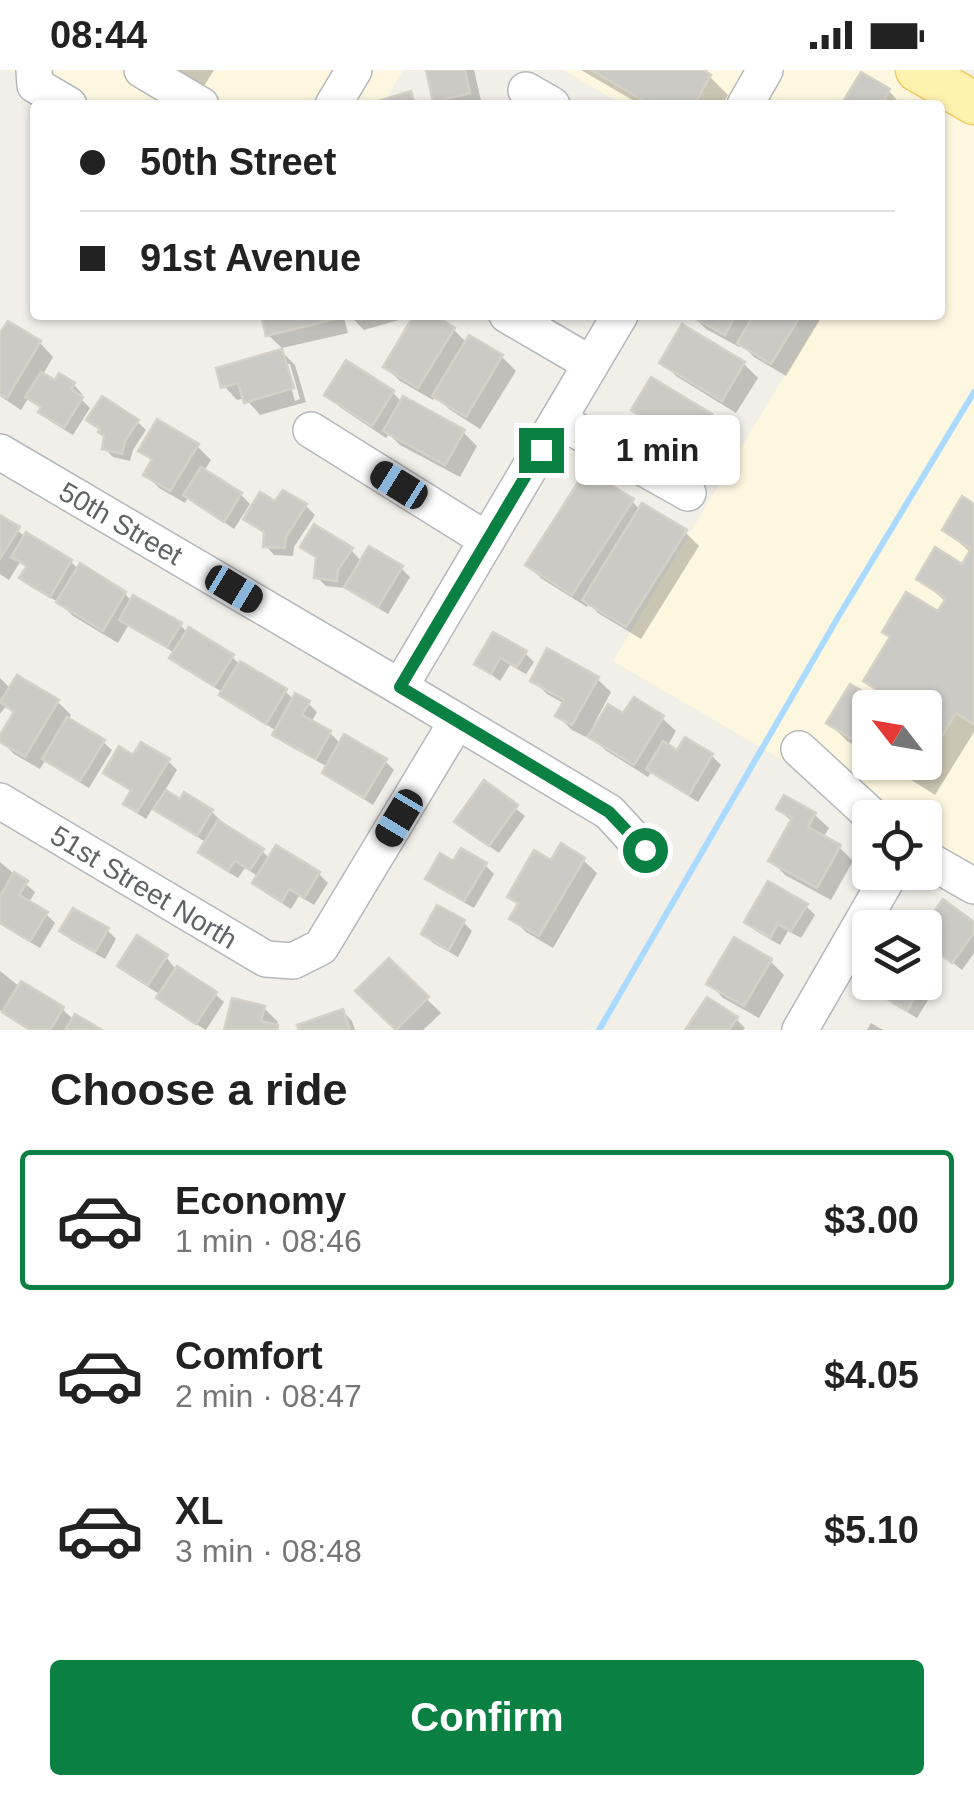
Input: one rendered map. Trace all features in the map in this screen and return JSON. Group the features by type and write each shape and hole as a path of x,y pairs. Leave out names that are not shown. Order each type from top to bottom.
{"main road":[{"path":"917,70 974,104"}],"street":[{"path":"34,70 35,85 60,100"},
{"path":"142,70 193,100"},
{"path":"336,100 354,70"},
{"path":"516,320 592,364"},
{"path":"400,687 617,320"},
{"path":"558,420 688,493"},
{"path":"311,430 487,540"},
{"name":"50th Street","path":"0,452 609,812 645,850"},
{"name":"51st Street North","path":"0,801 266,959 292,961 321,947 457,722"},
{"path":"798,749 854,800"},
{"path":"942,868 974,886"},
{"path":"800,1030 880,890"}],"shaded area":[{"path":"9,70 403,70 386,100 64,100"},
{"path":"563,70 750,70 732,100 614,100"},
{"path":"781,70 894,70 974,117 974,868 942,852 942,800 872,800 798,732 781,749 810,776 613,661 818,320 945,320 945,100 763,100"}],"building":[{"path":"426,70 465,70 470,93 433,100"},
{"path":"591,70 704,70 711,75 697,100 642,100"},
{"path":"861,72 890,89 884,100 844,100"},
{"path":"411,91 414,100 382,100"},
{"path":"262,320 331,320 266,336"},
{"path":"411,320 442,320 455,328 418,388 383,367"},
{"path":"698,320 733,320 725,335"},
{"path":"751,320 798,320 771,364 737,343"},
{"path":"8,321 41,341 7,398 0,394 0,333"},
{"path":"682,324 745,362 722,401 659,363"},
{"path":"469,335 503,355 466,417 432,396"},
{"path":"282,349 294,388 244,403 238,383 221,388 216,368"},
{"path":"346,360 394,391 372,426 324,395"},
{"path":"41,372 55,380 59,373 75,383 71,389 83,397 64,428 38,412 41,407 25,397"},
{"path":"651,377 712,414 693,447 631,410"},
{"path":"102,396 139,420 125,441 122,454 102,449 104,436 86,420"},
{"path":"403,396 465,430 445,465 383,431"},
{"path":"157,419 199,444 170,491 143,475 152,459 138,451"},
{"path":"201,467 242,493 224,522 183,495"},
{"path":"586,470 634,499 572,595 525,565"},
{"path":"283,490 307,504 286,537 285,548 263,547 264,532 243,519 260,492 275,501"},
{"path":"962,496 974,504 974,724 956,713 942,736 942,690 878,690 863,681 890,637 882,632 906,592 938,611 946,598 916,579 935,547 962,564 971,549 942,530"},
{"path":"642,503 687,530 626,627 582,600"},
{"path":"0,515 20,527 0,559"},
{"path":"314,524 353,548 338,570 337,581 314,578 316,557 300,547"},
{"path":"26,532 72,560 50,597 19,578 27,566 11,557"},
{"path":"369,546 403,566 378,607 344,587"},
{"path":"80,563 126,592 103,631 56,602"},
{"path":"133,595 182,623 167,647 119,620"},
{"path":"189,627 234,655 214,686 169,658"},
{"path":"493,632 527,651 517,667 500,658 491,674 474,664"},
{"path":"547,648 599,677 572,725 555,716 564,700 530,681"},
{"path":"240,661 287,689 266,724 219,695"},
{"path":"17,675 59,700 25,757 0,742 14,712 0,702"},
{"path":"850,684 860,690 852,690 852,739 826,723"},
{"path":"295,693 310,701 302,715 331,731 316,759 272,735"},
{"path":"634,697 664,716 634,765 588,737 608,704 623,713"},
{"path":"67,717 105,740 80,781 42,759"},
{"path":"344,734 387,759 364,798 322,773"},
{"path":"685,737 713,754 689,795 646,769 663,741 677,750"},
{"path":"141,742 170,759 137,812 123,804 131,790 103,773 119,746 133,755"},
{"path":"484,780 518,805 489,846 454,822"},
{"path":"166,790 180,799 184,792 213,810 197,836 153,809"},
{"path":"784,795 816,813 808,827 841,845 817,888 768,861 792,818 776,809"},
{"path":"218,820 264,849 250,870 235,861 228,871 198,852"},
{"path":"561,843 585,858 539,936 509,919 518,903 507,897 534,850 551,860"},
{"path":"276,845 320,872 304,898 289,889 282,902 252,883"},
{"path":"461,848 487,863 464,901 425,879 440,853 453,861"},
{"path":"14,872 28,881 19,895 48,912 30,941 0,923 0,896"},
{"path":"768,881 808,904 791,931 778,924 770,938 744,922"},
{"path":"943,899 974,922 974,933 952,963 942,956 942,910 935,910"},
{"path":"437,905 465,920 449,950 421,934"},
{"path":"73,908 109,928 95,952 59,931"},
{"path":"137,935 168,955 148,985 117,966"},
{"path":"734,937 772,959 744,1006 706,984"},
{"path":"389,958 429,997 396,1030 355,991"},
{"path":"177,966 217,992 196,1024 156,998"},
{"path":"21,981 64,1007 50,1030 30,1030 2,1012"},
{"path":"707,997 738,1017 729,1030 685,1030"},
{"path":"232,998 265,1006 261,1021 278,1025 277,1030 224,1030"},
{"path":"889,1000 913,1000 907,1011"},
{"path":"343,1009 350,1030 299,1030 297,1025"},
{"path":"75,1014 102,1030 65,1030"}],"waterway":[{"path":"599,1030 837,619 974,392"}],"route":[{"path":"541,450 400,687 609,812 645,850"}]}
